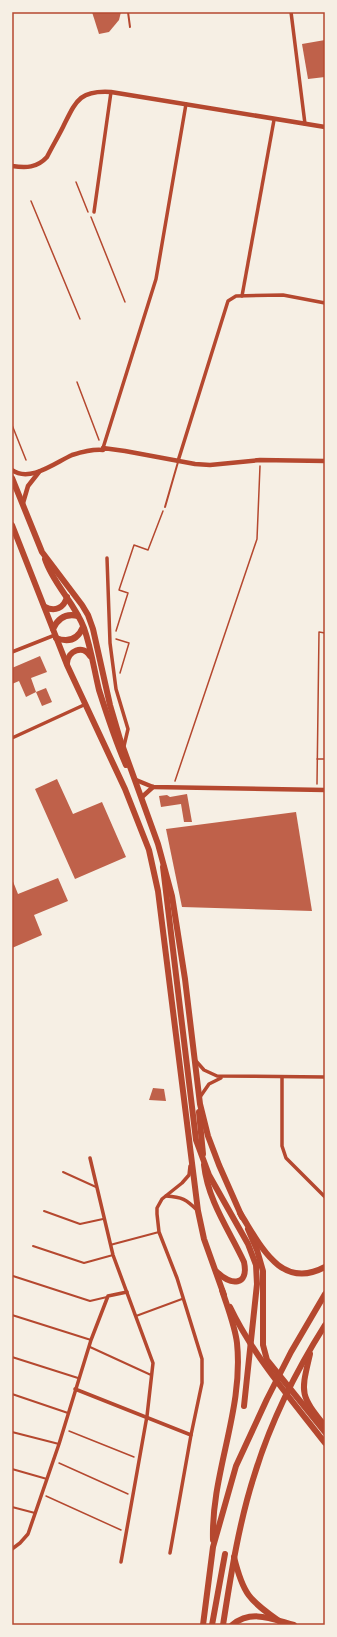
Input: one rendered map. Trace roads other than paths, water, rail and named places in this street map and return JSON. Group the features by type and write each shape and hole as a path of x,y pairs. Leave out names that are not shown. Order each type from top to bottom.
{"main road":[{"path":"12,478 48,569 67,597 83,626 99,690 116,742 130,774 138,787"},
{"path":"12,525 67,665 125,789 149,850 158,891 198,1211 204,1239 216,1271 237,1341 238,1364 234,1403 215,1503 213,1547 203,1625"},
{"path":"42,552 88,615 104,685 123,748 161,851 196,1140 209,1175 248,1244 256,1265 257,1284 244,1406"},
{"path":"45,608 56,610 62,607 67,597"},
{"path":"55,634 60,618 72,614 78,616"},
{"path":"55,634 63,641 70,641 81,633 83,626"},
{"path":"67,665 68,657 73,651 80,649 88,652 92,660"},
{"path":"164,867 172,896 195,1059 200,1128 206,1180 215,1206 241,1255 246,1271 244,1276 237,1282 225,1280 216,1271"},
{"path":"199,1102 208,1136 219,1165 257,1250 263,1271 264,1345 267,1360 325,1432"},
{"path":"240,1213 261,1247 272,1261 283,1270 294,1273 306,1273 325,1267"},
{"path":"222,1290 241,1330 264,1364 325,1443"},
{"path":"213,1547 236,1466 291,1352 325,1294"},
{"path":"223,1625 234,1557 255,1473 279,1409 303,1361 325,1325"},
{"path":"312,1346 304,1381 304,1395 310,1408 325,1426"},
{"path":"212,1625 225,1554"},
{"path":"234,1557 239,1579 247,1594 256,1605 280,1621"},
{"path":"232,1625 240,1619 248,1616 257,1616 294,1625"}],"street":[{"path":"291,12 305,124"},
{"path":"12,166 24,168 32,167 43,161 47,157 77,100 90,93 111,92 274,120 325,127"},
{"path":"94,212 111,92"},
{"path":"103,449 156,279 186,104"},
{"path":"242,296 274,120"},
{"path":"178,461 228,301 236,296 283,295 325,303"},
{"path":"12,470 23,474 32,474 82,452 103,449 125,451 210,466 260,460 325,462"},
{"path":"23,505 24,495 28,486 40,470"},
{"path":"107,558 110,643 116,689 128,728 123,748"},
{"path":"12,652 55,634"},
{"path":"12,738 86,704"},
{"path":"136,780 153,787 325,790"},
{"path":"142,798 153,787"},
{"path":"195,1059 204,1070 217,1076 224,1077 325,1077"},
{"path":"199,1102 209,1084 219,1078 224,1077"},
{"path":"282,1077 282,1146 286,1158 325,1196"},
{"path":"90,1158 113,1255 153,1362 147,1416 121,1562"},
{"path":"170,1553 202,1383 202,1359 184,1298 159,1232 157,1208 162,1199 182,1183 189,1175 191,1160"},
{"path":"166,1196 178,1197 187,1200 198,1211"},
{"path":"12,1548 20,1543 28,1534 59,1444 90,1340 108,1296 127,1292"},
{"path":"75,1389 147,1416 191,1435"}],"lane":[{"path":"128,12 130,27"},
{"path":"165,507 178,461"},
{"path":"63,1172 96,1187"},
{"path":"44,1211 80,1224 103,1218"},
{"path":"110,1245 159,1232"},
{"path":"33,1246 84,1263 113,1255"},
{"path":"13,1276 90,1301 108,1296"},
{"path":"136,1316 184,1298"},
{"path":"12,1315 90,1340"},
{"path":"88,1346 152,1375"},
{"path":"12,1357 78,1378"},
{"path":"12,1394 68,1413"},
{"path":"12,1432 59,1444"},
{"path":"12,1469 47,1479"},
{"path":"12,1507 35,1513"}]}
